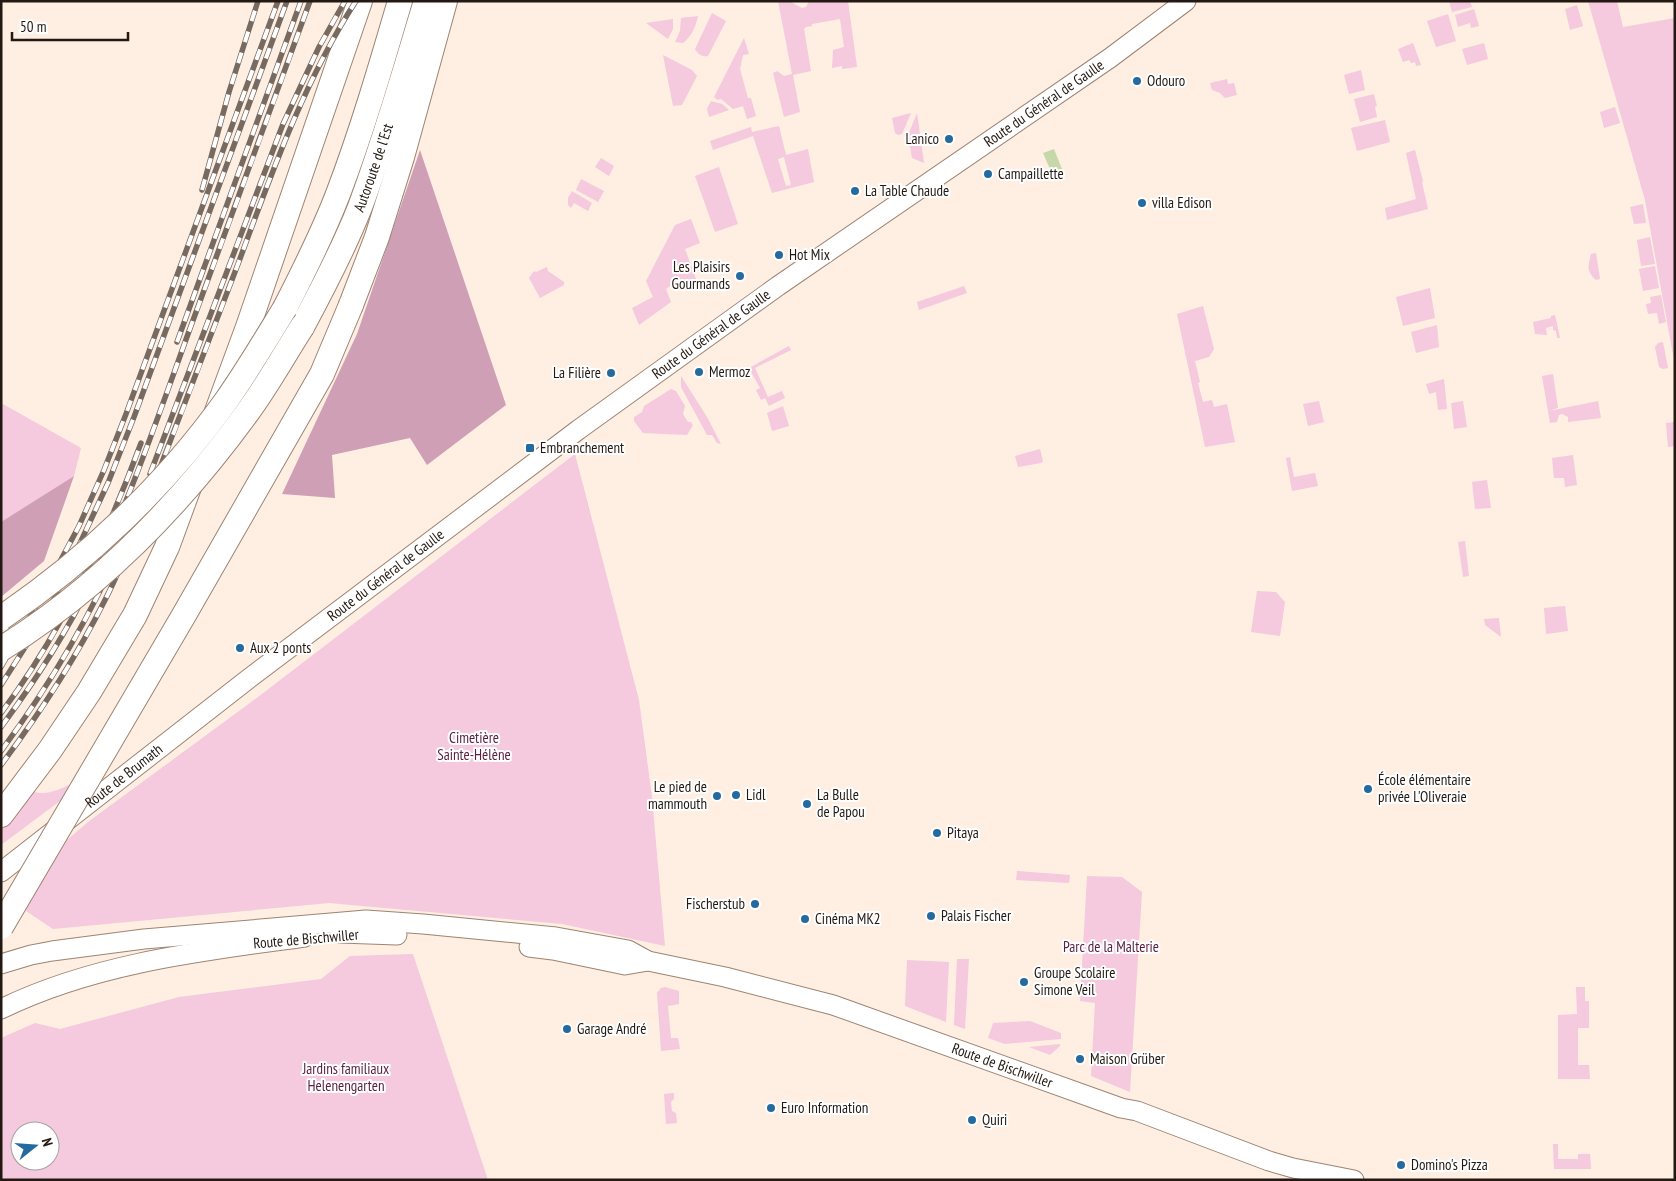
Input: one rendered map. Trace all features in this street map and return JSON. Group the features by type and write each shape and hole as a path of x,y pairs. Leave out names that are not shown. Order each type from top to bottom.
{"highway":[{"path":"1,815 89,692 135,614 167,547 248,327 360,1"},
{"name":"Autoroute de l’Est","path":"1,618 64,572 93,547 168,472 226,402 257,355 285,308 314,252 338,195 370,104 400,1"},
{"name":"Autoroute de l’Est","path":"1,649 23,635 96,579 126,552 208,464 248,412 302,327 327,280 359,208 386,131 426,1"},
{"path":"1,928 180,623 322,374 351,306 377,237 402,157 445,1"}],"main road":[{"name":"Route du Général de Gaulle","path":"247,680 578,430 793,276 1110,58 1186,1"},
{"name":"Route de Brumath","path":"1,872 247,680"},
{"name":"Route de Bischwiller","path":"1,964 52,951 144,939 366,920 556,937 628,950 648,962"},
{"name":"Route de Bischwiller","path":"1,1009 47,990 141,963 203,951 326,934 352,933 422,936 553,950 625,965 648,962 725,977 832,1005 1121,1108 1137,1111 1269,1161 1293,1168 1354,1180"}],"green space":[{"path":"778,1 789,1 802,8 806,7 809,1 848,1 857,67 842,69 842,66 832,68 833,50 844,47 840,19 812,24 812,26 806,27 804,29 811,71 793,75 800,112 784,117 773,73 777,71 784,76 792,74"},
{"path":"1449,1 1470,1 1472,7 1452,12"},
{"path":"1588,1 1617,1 1623,27 1675,18 1675,366 1645,200"},
{"path":"1577,5 1583,26 1570,30 1565,9"},
{"path":"1474,9 1479,26 1471,28 1470,23 1458,27 1455,15"},
{"path":"712,13 726,21 708,56 703,56 695,49"},
{"path":"1448,14 1456,41 1436,47 1427,21"},
{"path":"698,16 695,27 689,37 683,43 675,42 680,31 681,18"},
{"path":"673,19 673,29 668,39 646,23"},
{"path":"744,38 749,54 743,55 740,69 748,98 751,98 756,116 747,119 743,106 733,109 721,99 718,100 714,97"},
{"path":"1413,43 1421,65 1416,66 1415,62 1411,63 1409,60 1403,62 1398,49"},
{"path":"1484,43 1488,59 1467,65 1462,49"},
{"path":"663,55 692,70 697,76 682,105 673,106"},
{"path":"1361,70 1365,90 1349,94 1344,75"},
{"path":"1227,79 1228,84 1234,83 1237,95 1225,98 1220,93 1212,90 1210,83"},
{"path":"1374,94 1377,117 1360,122 1354,99"},
{"path":"711,101 722,104 729,110 709,117 707,109"},
{"path":"1615,107 1620,123 1604,128 1600,112"},
{"path":"911,113 902,134 898,135 895,133 892,118"},
{"path":"917,113 924,163 912,158 908,135"},
{"path":"1385,120 1390,142 1357,151 1351,128"},
{"path":"779,126 786,155 808,149 814,182 772,193 753,136 713,150 710,141 751,127 752,132","holes":["784,157 791,185 786,186 778,159"]},
{"path":"1415,150 1428,209 1387,220 1385,208 1416,199 1406,153"},
{"path":"601,158 614,166 609,176 595,167"},
{"path":"719,167 738,224 715,232 695,176"},
{"path":"581,179 604,191 598,202 576,190"},
{"path":"572,191 592,203 588,211 574,203 571,208 568,205 568,198"},
{"path":"1643,204 1646,223 1634,224 1630,207"},
{"path":"691,219 700,243 685,249 696,279 682,290 676,282 666,289 671,302 639,325 632,308 653,297 646,281 675,225"},
{"path":"1650,237 1655,264 1641,266 1637,240"},
{"path":"1596,253 1600,279 1596,280 1591,274 1589,262 1591,254"},
{"path":"1655,266 1659,288 1643,291 1639,269"},
{"path":"547,267 548,271 564,282 564,285 540,298 529,278 534,271 536,272"},
{"path":"964,286 967,293 919,310 917,302"},
{"path":"1430,288 1435,318 1403,326 1396,297"},
{"path":"1661,295 1666,322 1659,324 1657,313 1648,314 1646,304 1651,303 1650,297"},
{"path":"1203,306 1214,349 1209,357 1195,361 1200,382 1198,383 1203,402 1212,400 1214,407 1227,404 1235,442 1205,447 1177,314"},
{"path":"1555,315 1560,338 1557,338 1553,326 1546,328 1547,335 1535,334 1533,322 1551,318 1551,316"},
{"path":"1437,325 1439,347 1416,353 1411,332"},
{"path":"1663,342 1668,368 1663,369 1659,367 1655,347 1658,343"},
{"path":"789,346 791,350 755,368 768,397 782,391 785,398 769,406 765,398 761,400 756,390 760,388 749,368"},
{"path":"1553,374 1558,408 1549,411 1598,401 1601,418 1568,422 1568,417 1562,414 1559,415 1557,422 1550,423 1542,376"},
{"path":"681,376 707,417 721,444 717,443 712,435 707,435 681,387"},
{"path":"1444,379 1447,409 1438,410 1436,392 1429,394 1426,384"},
{"path":"671,389 676,391 685,406 683,414 688,422 691,422 693,425 687,435 643,433 634,421 634,417 642,412 644,406"},
{"path":"1319,401 1324,422 1308,426 1303,404"},
{"path":"1463,401 1467,427 1454,429 1451,403"},
{"path":"1,403 81,448 74,476 1,522"},
{"path":"783,406 789,426 772,431 767,413"},
{"path":"1675,422 1675,446 1668,447 1666,423"},
{"path":"1040,449 1043,461 1041,463 1018,467 1015,456"},
{"name":"Cimetière Sainte-Hélène","path":"575,454 639,700 652,797 665,946 562,924 329,903 53,929 26,911 14,885 88,822 258,697"},
{"path":"1573,455 1577,485 1565,487 1564,478 1554,478 1552,458"},
{"path":"1290,457 1294,477 1315,473 1318,486 1292,491 1286,458"},
{"path":"1487,480 1491,508 1475,509 1472,482"},
{"path":"1465,541 1469,576 1463,577 1458,542"},
{"path":"1257,591 1276,592 1285,602 1280,636 1251,632"},
{"path":"1565,606 1568,631 1546,634 1544,608"},
{"path":"1499,618 1501,637 1485,625 1484,619"},
{"path":"71,784 72,792 1,845 1,830 34,792 48,792"},
{"path":"1017,871 1070,875 1069,883 1016,880"},
{"name":"Parc de la Malterie","path":"1087,876 1122,877 1142,892 1130,1092 1091,1076 1095,1003 1080,1001"},
{"name":"Jardins familiaux Helenengarten","path":"413,954 488,1180 1,1180 1,1038 35,1023 60,1029 179,997 321,979 350,956"},
{"path":"957,959 969,959 965,1029 954,1025"},
{"path":"907,960 949,962 946,1022 905,1006"},
{"path":"665,987 679,991 679,1004 668,1006 671,1038 678,1038 680,1049 661,1051 657,993 661,988"},
{"path":"1576,987 1585,987 1585,1001 1589,1001 1589,1028 1578,1028 1578,1065 1589,1065 1590,1079 1558,1079 1558,1015 1577,1014"},
{"path":"1030,1021 1061,1033 1061,1039 1005,1044 988,1038 993,1023"},
{"path":"1060,1044 1050,1055 1029,1047"},
{"path":"674,1093 674,1099 671,1102 672,1111 676,1113 677,1123 666,1124 664,1094"},
{"path":"1553,1144 1558,1144 1558,1159 1578,1159 1578,1154 1590,1154 1591,1169 1554,1169"}],"shaded area":[{"path":"1054,149 1064,174 1054,178 1043,153"},
{"path":"420,150 506,405 427,465 410,438 332,455 335,498 282,494 357,334"},
{"path":"74,476 44,561 1,597 1,522"}],"railway":[{"path":"202,190 229,92 258,1"},
{"path":"1,667 79,526 104,470 278,1"},
{"path":"1,685 45,616 108,483 287,1"},
{"path":"177,342 301,1"},
{"path":"1,727 37,675 72,619 118,521 154,428 310,1"},
{"path":"150,474 283,124 319,47 345,1"},
{"path":"1,765 70,664 112,586 164,458 290,129 320,63 356,1"},
{"path":"1,713 44,650 81,583 113,514 141,443"},
{"path":"1,751 36,701 69,648 112,567 124,539"}],"place":[{"name":"Odouro","path":"1137,81"},
{"name":"Lanico","path":"949,139"},
{"name":"Campaillette","path":"988,174"},
{"name":"La Table Chaude","path":"855,191"},
{"name":"villa Edison","path":"1142,203"},
{"name":"Hot Mix","path":"779,255"},
{"name":"Les Plaisirs Gourmands","path":"740,276"},
{"name":"Mermoz","path":"699,372"},
{"name":"La Filière","path":"611,373"},
{"name":"Embranchement","path":"530,448"},
{"name":"Aux 2 ponts","path":"240,648"},
{"name":"École élémentaire privée L'Oliveraie","path":"1368,789"},
{"name":"Lidl","path":"736,795"},
{"name":"Le pied de mammouth","path":"717,796"},
{"name":"La Bulle de Papou","path":"807,804"},
{"name":"Pitaya","path":"937,833"},
{"name":"Fischerstub","path":"755,904"},
{"name":"Palais Fischer","path":"931,916"},
{"name":"Cinéma MK2","path":"805,919"},
{"name":"Groupe Scolaire Simone Veil","path":"1024,982"},
{"name":"Garage André","path":"567,1029"},
{"name":"Maison Grüber","path":"1080,1059"},
{"name":"Euro Information","path":"771,1108"},
{"name":"Quiri","path":"972,1120"},
{"name":"Domino's Pizza","path":"1401,1165"}]}
